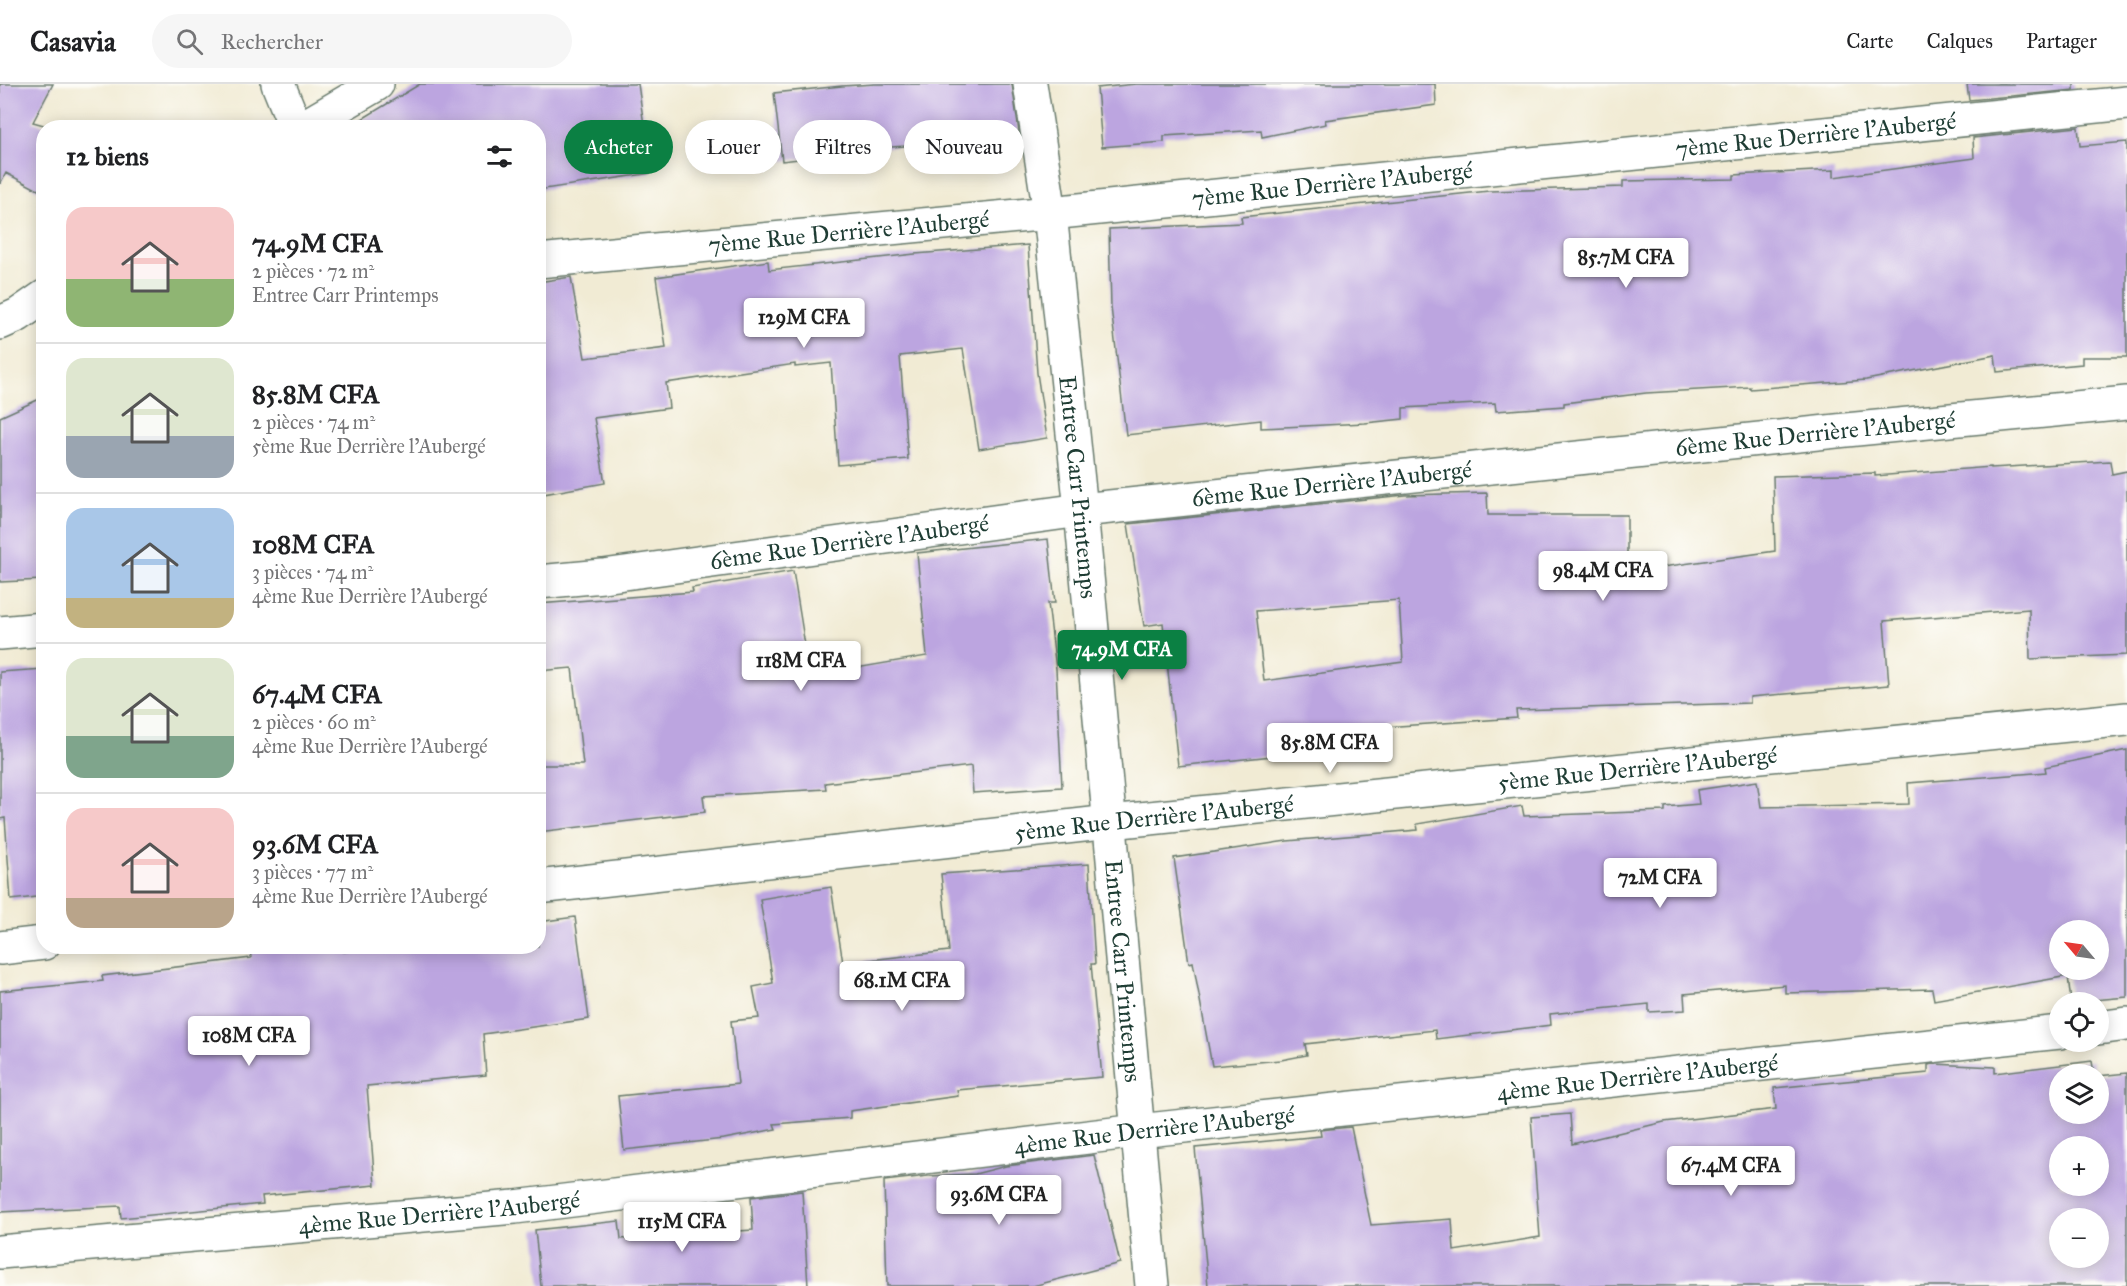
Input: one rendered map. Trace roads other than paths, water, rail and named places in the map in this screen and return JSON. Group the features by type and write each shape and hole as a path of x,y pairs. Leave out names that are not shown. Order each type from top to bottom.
{"street":[{"path":"278,84 293,120"},
{"path":"316,120 377,84"},
{"name":"Entree Carr Printemps","path":"1030,84 1050,213 1081,510 1152,1286"},
{"name":"7ème Rue Derrière l'Aubergé","path":"546,260 1050,213 2127,103"},
{"name":"6ème Rue Derrière l'Aubergé","path":"546,581 615,574 1081,510 2127,403"},
{"path":"0,633 36,629"},
{"name":"5ème Rue Derrière l'Aubergé","path":"546,886 1110,822 2127,719"},
{"path":"0,948 36,944"},
{"path":"2109,1026 2127,1024"},
{"name":"4ème Rue Derrière l'Aubergé","path":"0,1252 515,1207 1137,1131 2049,1033"}]}
